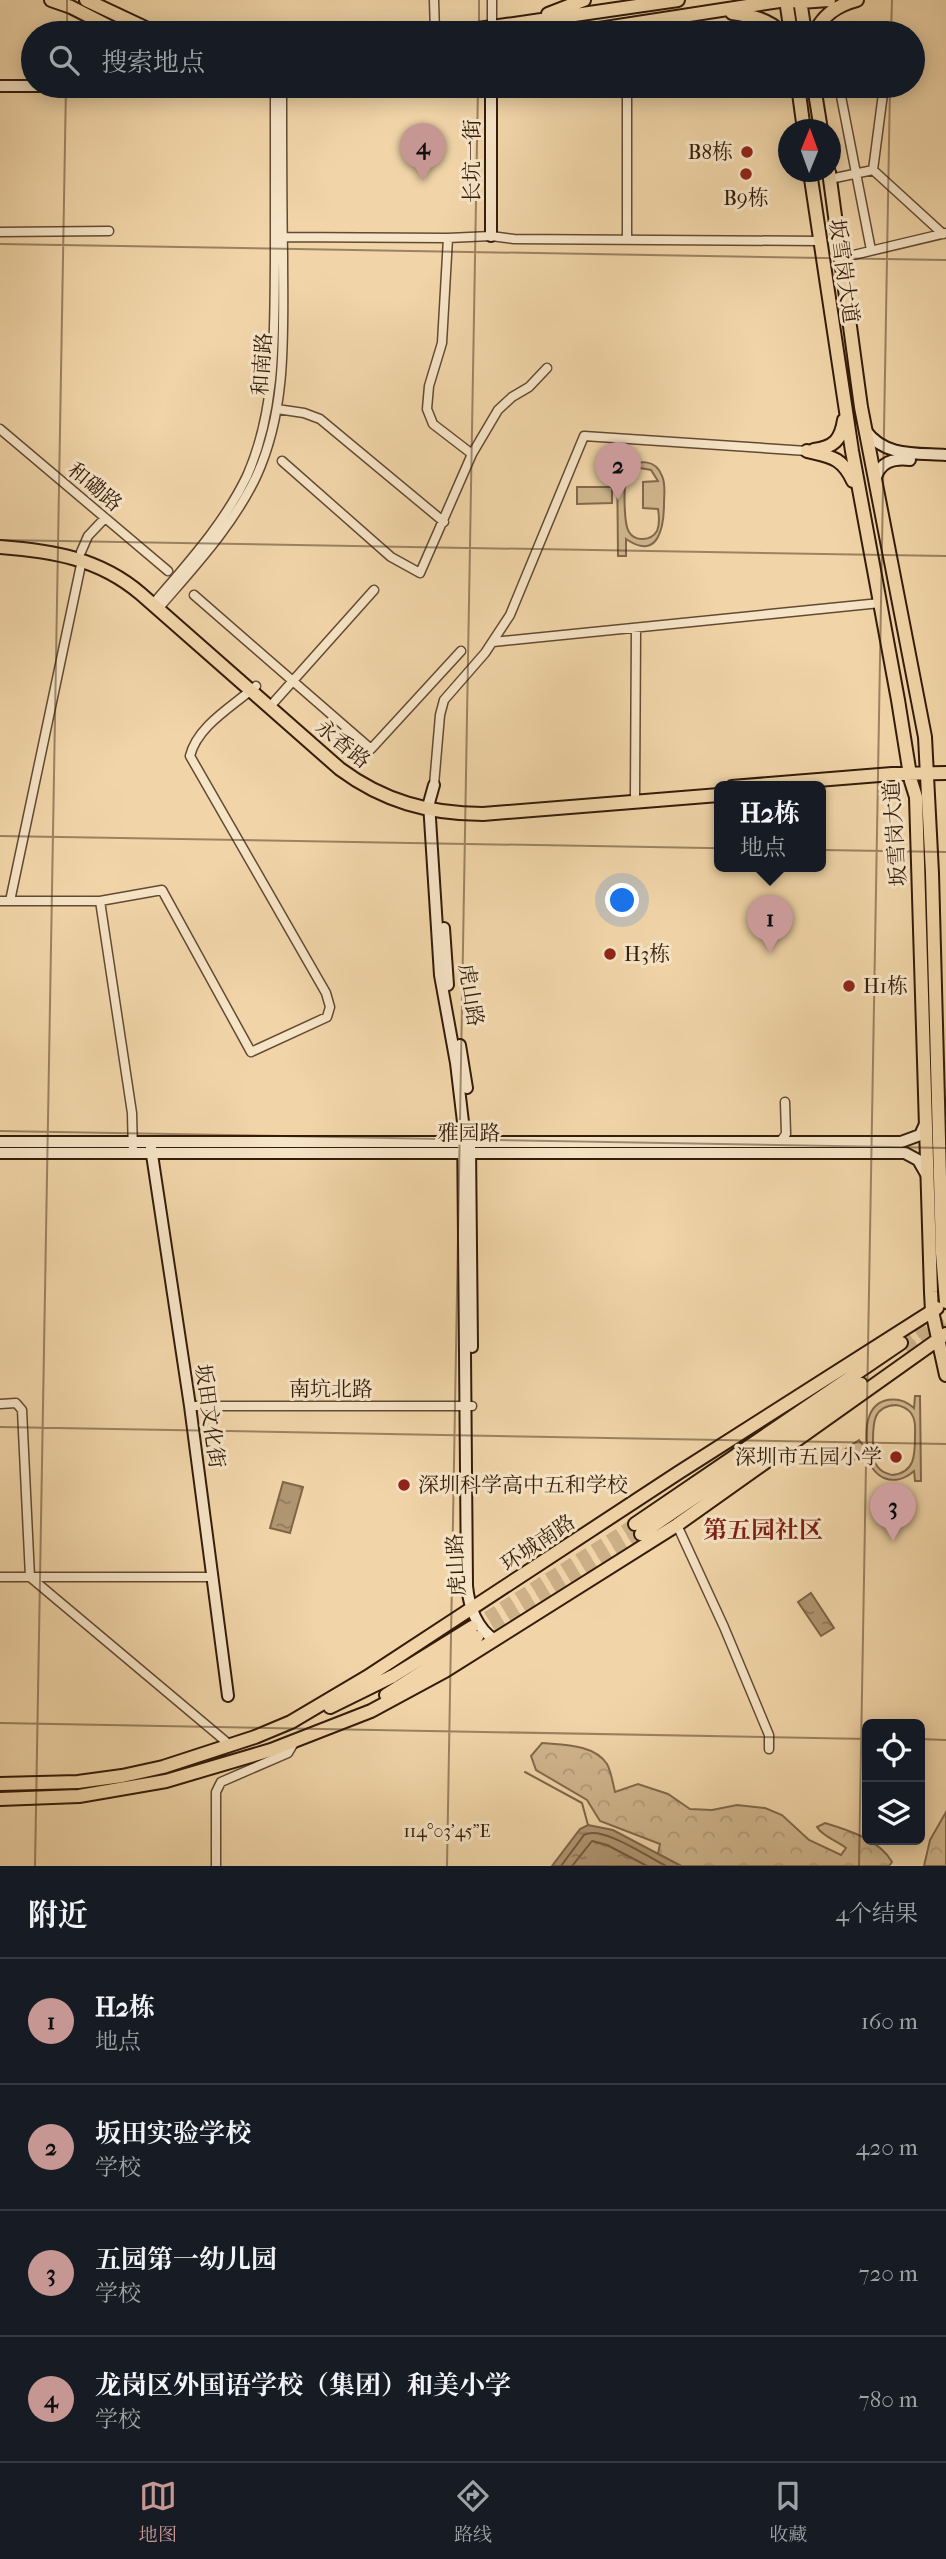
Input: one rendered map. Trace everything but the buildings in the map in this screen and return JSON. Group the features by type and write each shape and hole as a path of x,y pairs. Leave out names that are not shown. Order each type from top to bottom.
{"main road":[{"path":"51,0 98,21"},
{"path":"86,0 131,21"},
{"path":"531,21 583,0"},
{"path":"536,21 678,0"},
{"path":"667,21 786,0 829,0"},
{"path":"786,0 789,21"},
{"path":"822,21 834,9 857,0"},
{"path":"800,1 803,21"},
{"path":"718,11 766,21"},
{"path":"800,98 802,119"},
{"path":"816,98 819,119"},
{"name":"坂雪岗大道","path":"811,182 860,495 910,777 916,797 932,1311 942,1336 946,1375"},
{"name":"坂雪岗大道","path":"830,182 865,430 925,737 942,1253 946,1302"},
{"path":"807,451 827,448 838,440 846,410"},
{"path":"807,451 835,458 844,464 860,495"},
{"name":"永香路","path":"0,540 47,544 117,568 351,777 386,797 432,807 499,814 714,795"},
{"name":"永香路","path":"0,547 82,556"},
{"name":"永香路","path":"253,688 274,702 355,771 388,790 432,807 491,806 714,788"},
{"path":"928,777 946,773"},
{"path":"826,786 910,777"},
{"path":"826,782 910,777 946,780"},
{"name":"环城南路","path":"291,1722 355,1685 689,1466 946,1302"},
{"name":"环城南路","path":"0,1799 79,1796 134,1788 215,1768 323,1731 416,1688 677,1525 942,1336"},
{"path":"675,1498 904,1347 706,1489"},
{"path":"821,1424 638,1529 711,1463 808,1398 848,1365"},
{"name":"环城南路","path":"0,1784 78,1782 163,1767 230,1745 368,1690 475,1632 368,1707 323,1731"}],"street":[{"path":"434,0 435,21"},
{"path":"492,0 492,21"},
{"path":"0,86 21,86"},
{"name":"和南路","path":"158,604 220,535 245,497 263,460 277,409 282,338 275,98"},
{"name":"和南路","path":"158,604 227,510 246,476 262,435 273,363 282,98"},
{"name":"长坑一街","path":"491,98 491,236"},
{"path":"627,98 627,240"},
{"path":"841,98 871,250"},
{"path":"873,170 882,98"},
{"path":"841,174 873,170"},
{"path":"873,170 944,233"},
{"path":"0,232 109,231"},
{"path":"841,258 944,233"},
{"path":"279,237 491,236 514,239 820,241"},
{"path":"448,238 442,343 429,386 427,409 433,424 472,454"},
{"path":"282,461 391,558 420,573 472,454 498,410 529,387 547,368"},
{"path":"277,409 304,413 320,419 444,522"},
{"name":"和磡路","path":"0,429 168,571"},
{"path":"865,430 873,440 888,450 946,455"},
{"path":"434,785 440,715 444,700 493,642 517,601 584,436 807,451"},
{"path":"875,484 879,469 891,460 946,463"},
{"path":"10,901 82,556 88,536 105,518"},
{"path":"274,702 374,590"},
{"path":"194,595 371,749 461,651"},
{"path":"493,642 880,603"},
{"path":"635,794 636,628"},
{"path":"0,901 100,901 162,890 251,1052 327,1017 330,1007 326,993 190,756 192,746 200,734 253,688"},
{"name":"虎山路","path":"434,785 432,807 440,975 467,1147 469,1406 475,1607 495,1640"},
{"path":"100,901 132,1114 132,1147"},
{"path":"782,1138 785,1102"},
{"name":"雅园路","path":"467,1147 782,1138 795,1143 901,1142 919,1135 925,1124"},
{"path":"0,1133 0,1142"},
{"name":"雅园路","path":"0,1142 132,1147 467,1147 905,1153 919,1160 926,1174"},
{"name":"雅园路","path":"0,1153 132,1147"},
{"name":"坂田文化街","path":"150,1147 190,1406 228,1696"},
{"path":"0,1404 16,1403 22,1410 30,1577 230,1745"},
{"name":"南坑北路","path":"190,1406 469,1406"},
{"path":"677,1525 724,1627 769,1735 769,1749"},
{"path":"0,1577 212,1577"},
{"path":"216,1866 216,1792 222,1782 288,1753 295,1741"}],"green space":[{"path":"617,456 625,456 625,469 635,463 646,462 659,470 664,486 664,513 657,539 652,544 637,545 626,539 626,556 618,556","holes":["634,470 651,470 658,481 643,482 643,508 658,509 659,525 651,537 639,539 627,528 626,481 629,473"]},
{"path":"577,487 612,487 612,503 577,504"},
{"path":"915,1396 920,1396 921,1481 915,1481 914,1471 899,1479 884,1478 873,1468 867,1452 852,1461 844,1450 859,1440 867,1450 869,1417 872,1410 883,1401 902,1401 914,1408","holes":["896,1405 908,1410 914,1418 915,1450 909,1467 900,1474 892,1475 880,1470 874,1461 873,1430 878,1413 888,1406"]},
{"path":"542,1743 586,1749 601,1757 607,1764 615,1792 638,1784 668,1794 690,1809 712,1810 737,1805 765,1808 782,1815 809,1840 841,1855 846,1848 817,1827 825,1823 862,1837 862,1845 876,1845 892,1862 889,1866 681,1866 658,1854 660,1844 600,1821 587,1800 536,1770 531,1756"},
{"path":"946,1812 946,1866 924,1866 930,1840"}],"water":[{"path":"283,1482 303,1487 290,1533 270,1528"},
{"path":"811,1593 834,1628 821,1636 798,1602"},
{"path":"588,1825 613,1830 681,1866 552,1866 580,1829"}],"waterway":[{"path":"525,1772 582,1803 588,1825"}],"tunnel":[{"path":"901,1343 946,1313"},
{"path":"907,1351 946,1325"},
{"path":"472,1627 635,1524"},
{"path":"478,1637 641,1534"}],"place":[{"name":"B8栋","path":"747,152"},
{"name":"B9栋","path":"746,174"},
{"name":"龙岗区外国语学校（集团）和美小学","path":"423,181"},
{"name":"坂田实验学校","path":"618,500"},
{"name":"H2栋","path":"770,953"},
{"name":"H3栋","path":"610,954"},
{"name":"H1栋","path":"849,986"},
{"name":"深圳市五园小学","path":"896,1457"},
{"name":"深圳科学高中五和学校","path":"404,1485"},
{"name":"五园第一幼儿园","path":"893,1541"}],"district":[{"name":"第五园社区","path":"763,1530"}]}
